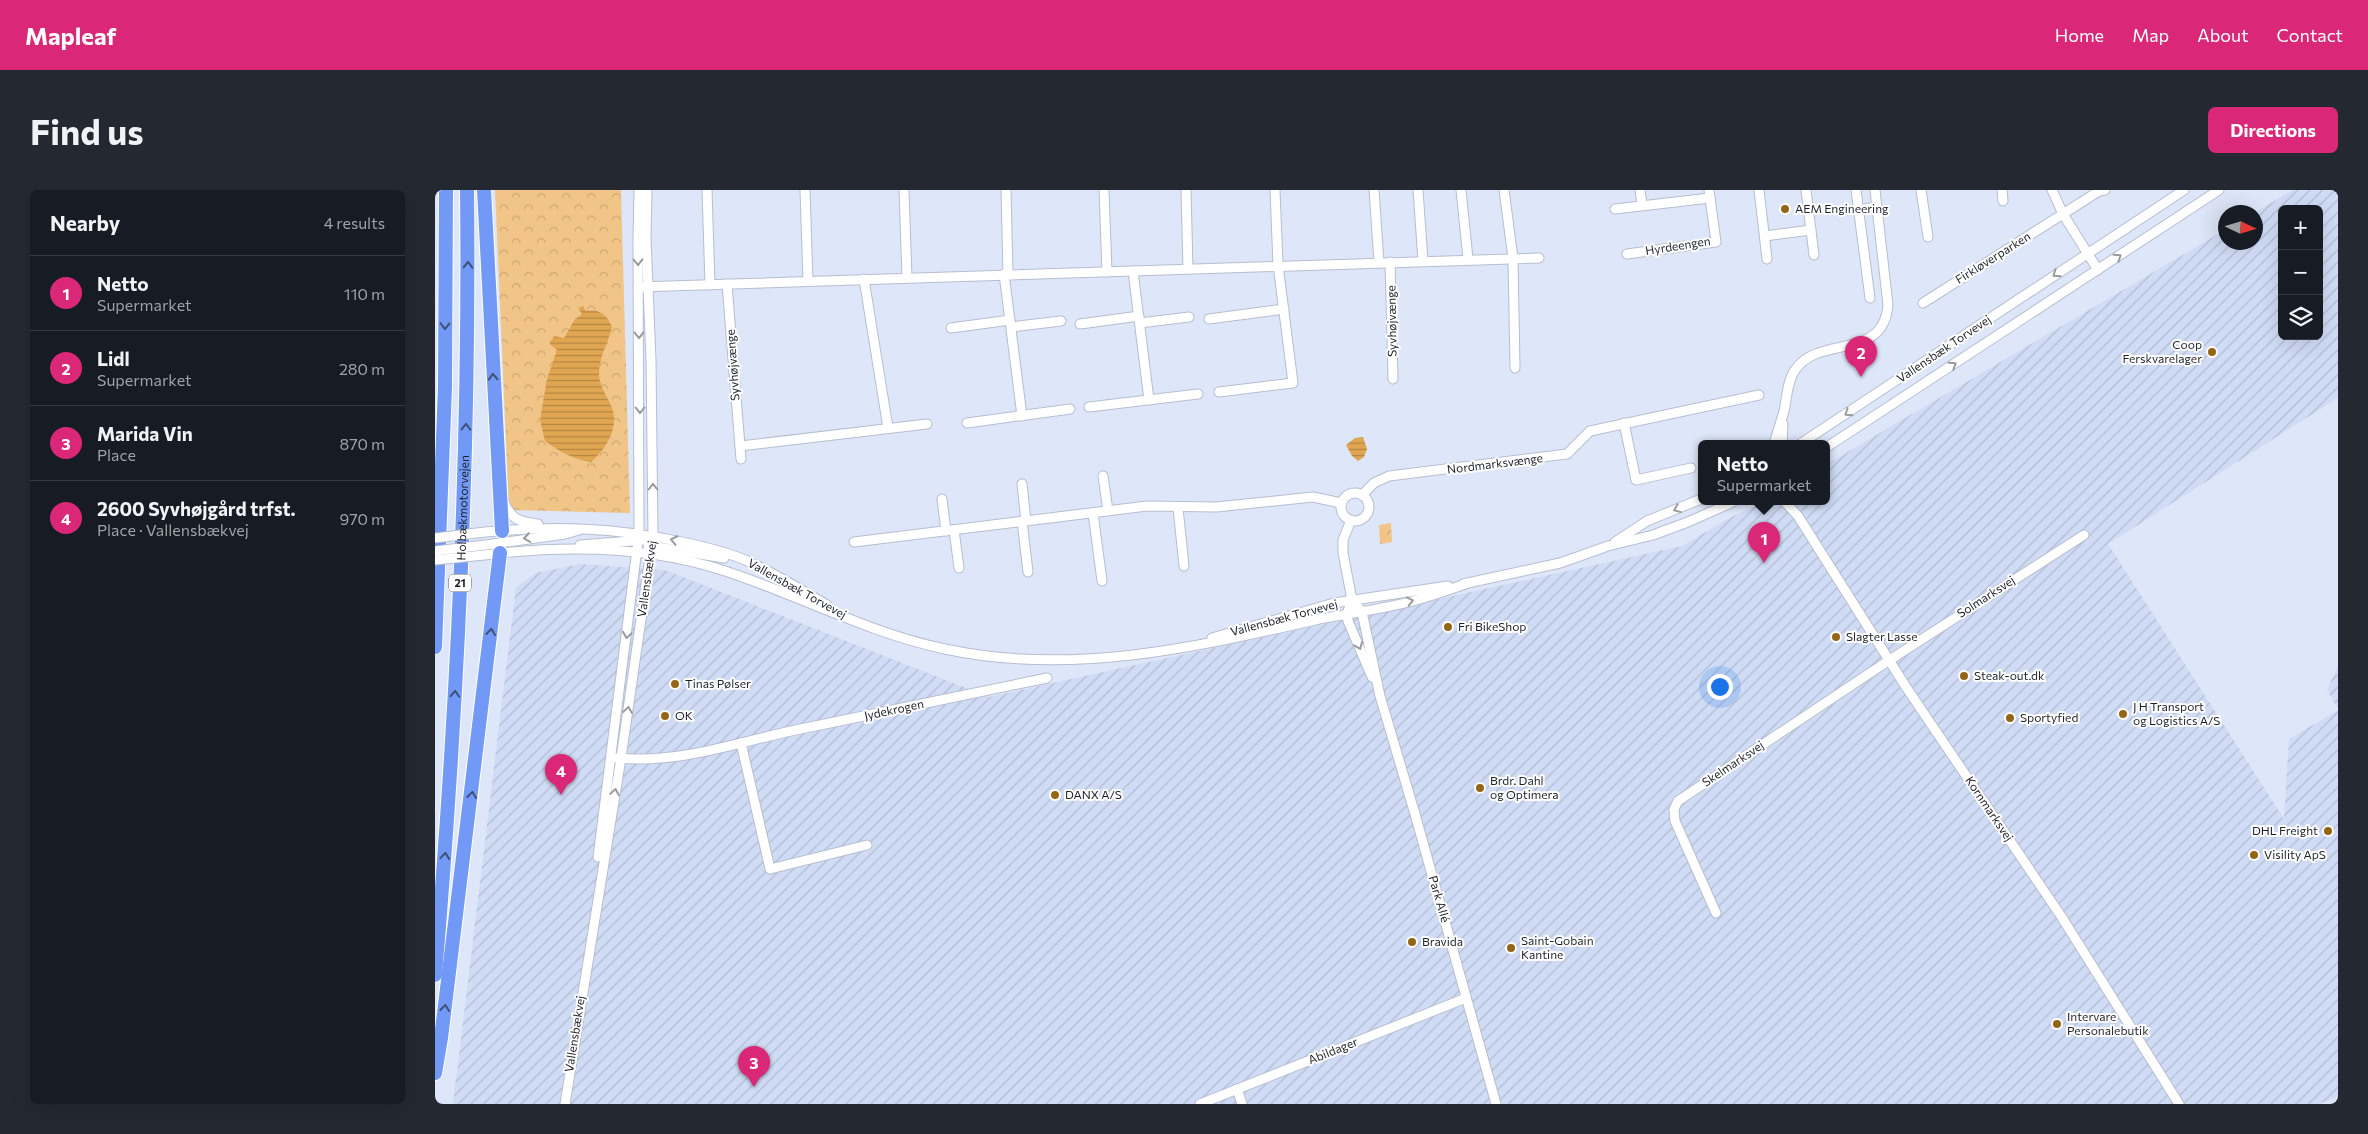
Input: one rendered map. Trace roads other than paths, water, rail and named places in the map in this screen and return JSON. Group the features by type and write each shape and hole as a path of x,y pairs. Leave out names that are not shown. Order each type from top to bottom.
{"highway":[{"name":"Holbækmotorvejen","path":"435,647 445,387 446,190"},
{"name":"Holbækmotorvejen","path":"435,975 450,792 465,473 467,190"},
{"path":"435,1074 443,1029 501,542 484,190"}],"street":[{"name":"Vallensbækvej","path":"586,964 610,757 639,538 639,190"},
{"name":"Vallensbækvej","path":"565,1104 586,964 621,758 652,549 649,286 646,238 647,190"},
{"path":"707,190 710,285"},
{"path":"805,190 808,281"},
{"path":"904,190 907,278"},
{"path":"1006,190 1006,274 1022,416"},
{"path":"1104,190 1107,272"},
{"path":"1186,190 1188,269"},
{"path":"1219,392 1293,383 1278,265 1275,190"},
{"path":"1374,190 1379,262"},
{"path":"1418,190 1423,261"},
{"path":"1461,190 1468,259"},
{"path":"1504,190 1513,258 1515,368"},
{"path":"1640,190 1642,205"},
{"path":"1759,190 1767,259"},
{"path":"1806,190 1815,255"},
{"path":"1856,190 1869,298"},
{"path":"1775,440 1792,375 1801,363 1809,356 1869,339 1878,332 1885,321 1888,305 1875,190"},
{"path":"1921,190 1928,237"},
{"path":"2002,190 2003,201"},
{"path":"2052,190 2063,214 2099,270"},
{"name":"Firkløverparken","path":"1923,303 2099,191 2105,190"},
{"name":"Vallensbæk Torvevej","path":"1807,440 2184,190"},
{"name":"Vallensbæk Torvevej","path":"1830,445 2219,190"},
{"name":"Hyrdeengen","path":"1615,209 1709,194 1715,242 1627,254"},
{"path":"1858,210 1877,207"},
{"path":"1765,236 1811,230"},
{"path":"638,287 1539,258"},
{"name":"Syvhøjvænge","path":"1390,262 1393,379"},
{"path":"1133,271 1149,400"},
{"path":"864,279 888,428"},
{"name":"Syvhøjvænge","path":"727,284 741,459"},
{"path":"1209,319 1284,309"},
{"path":"1080,324 1189,317"},
{"path":"951,328 1061,321"},
{"path":"1089,407 1198,394"},
{"name":"Nordmarksvænge","path":"1363,494 1374,483 1389,476 1567,454 1590,431 1759,395"},
{"path":"967,423 1070,410"},
{"path":"1783,440 1784,411"},
{"path":"1624,423 1636,480 1691,468"},
{"path":"740,446 927,424"},
{"path":"1103,476 1108,511"},
{"path":"1022,484 1028,572"},
{"path":"499,488 509,514 516,519 529,523 569,527"},
{"path":"1348,494 1363,494 1369,503 1368,512 1361,520 1351,520 1344,515 1341,503 1348,494"},
{"path":"854,542 1147,506 1216,508 1313,497 1341,503"},
{"path":"942,499 959,568"},
{"name":"Vallensbæk Torvevej","path":"1608,546 1647,521 1698,500"},
{"name":"Vallensbæk Torvevej","path":"1161,651 1269,622 1288,615 1352,600 1468,583 1560,564 1608,546 1659,533 1726,505"},
{"name":"Kornmarksvej","path":"1788,505 1797,516 1889,660 2061,916 2179,1104"},
{"name":"Kornmarksvej","path":"1793,505 1797,516"},
{"path":"1179,508 1184,566"},
{"path":"1093,513 1102,581"},
{"path":"1347,614 1352,600 1343,553 1343,540 1351,520"},
{"name":"Vallensbæk Torvevej","path":"435,560 484,555 501,542 569,527 587,528 639,538"},
{"path":"435,544 485,538 501,542 565,534 587,528"},
{"name":"Solmarksvej","path":"1889,660 2084,535"},
{"path":"534,550 653,536"},
{"name":"Vallensbæk Torvevej","path":"653,536 699,546 754,564 856,621"},
{"name":"Vallensbæk Torvevej","path":"435,538 485,538 534,550 618,550 638,552 652,549 724,570 856,621 935,647 1004,659 1067,662 1130,657 1213,643 1419,599 1468,583"},
{"path":"435,551 485,538"},
{"path":"652,549 754,564"},
{"name":"Park Allé","path":"1352,600 1362,612 1380,696 1496,1104"},
{"name":"Park Allé","path":"1347,614 1380,696"},
{"name":"Skelmarksvej","path":"1716,913 1675,821 1674,809 1678,801 1889,660"},
{"name":"Jydekrogen","path":"610,757 656,760 1047,678"},
{"path":"741,743 769,868 867,845"},
{"name":"Abildager","path":"1200,1104 1467,998"},
{"path":"1237,1089 1242,1104"}],"place":[{"name":"AEM Engineering","path":"1785,209"},
{"name":"Coop Ferskvarelager","path":"2212,352"},
{"name":"Lidl","path":"1861,377"},
{"name":"Netto","path":"1764,563"},
{"name":"Fri BikeShop","path":"1448,627"},
{"name":"Slagter Lasse","path":"1836,637"},
{"name":"Steak-out.dk","path":"1964,676"},
{"name":"Tinas Pølser","path":"675,684"},
{"name":"J H Transport og Logistics A/S","path":"2123,714"},
{"name":"OK","path":"665,716"},
{"name":"Sportyfied","path":"2010,718"},
{"name":"Brdr. Dahl og Optimera","path":"1480,788"},
{"name":"2600 Syvhøjgård trfst.","path":"561,795"},
{"name":"DANX A/S","path":"1055,795"},
{"name":"DHL Freight","path":"2328,831"},
{"name":"Visility ApS","path":"2254,855"},
{"name":"Bravida","path":"1412,942"},
{"name":"Saint-Gobain Kantine","path":"1511,948"},
{"name":"Intervare Personalebutik","path":"2057,1024"},
{"name":"Marida Vin","path":"754,1087"}]}
